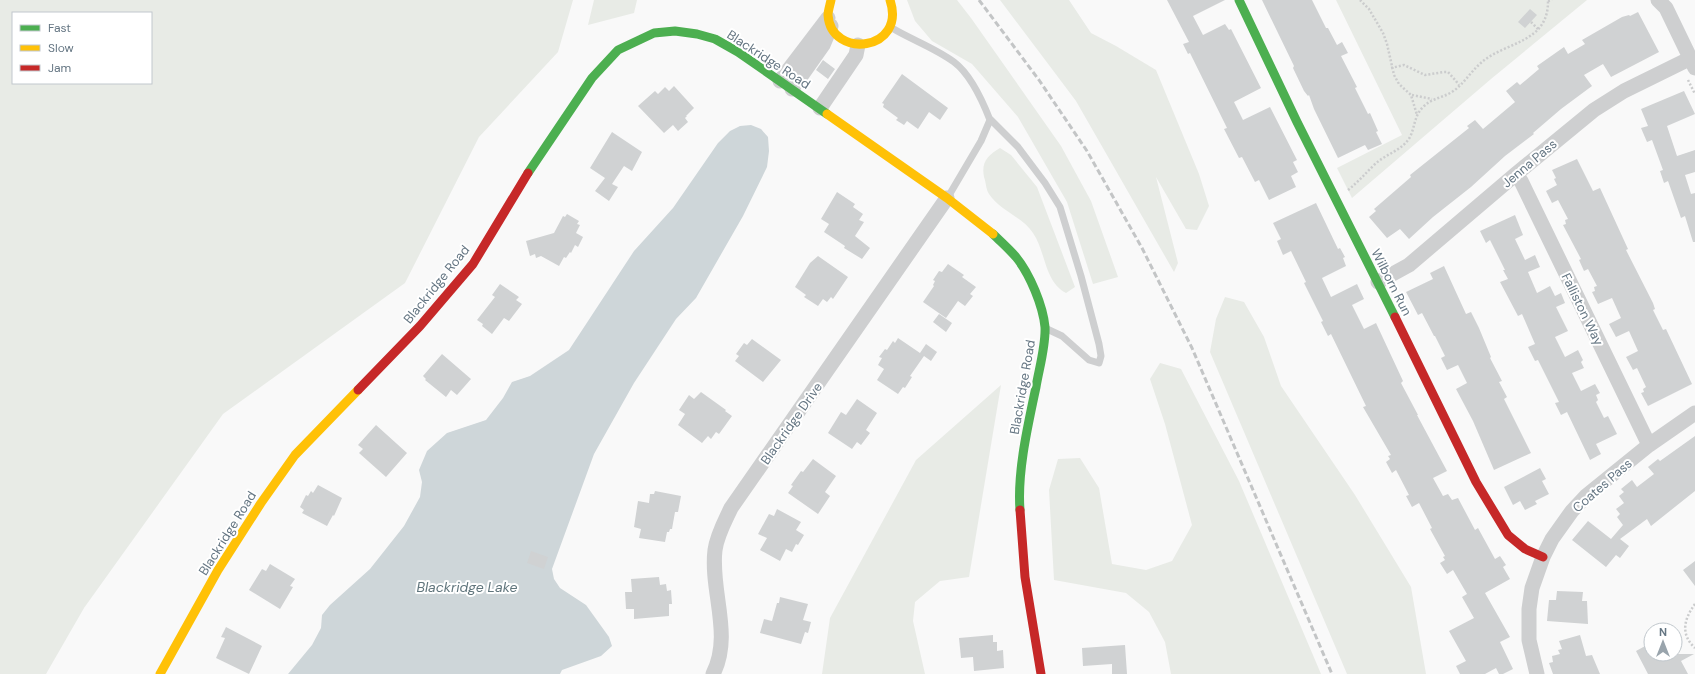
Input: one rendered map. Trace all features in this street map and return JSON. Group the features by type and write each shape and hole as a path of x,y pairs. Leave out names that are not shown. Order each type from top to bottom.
{"street":[{"path":"831,0 828,10 830,22 842,40 858,45 865,45 877,41 890,27 893,11 890,0"},
{"name":"Wilborn Run","path":"1239,0 1297,122 1378,282 1476,482 1508,535 1524,548 1543,557"},
{"path":"1658,0 1666,8 1690,68"},
{"path":"786,85 823,44 830,22"},
{"name":"Blackridge Road","path":"160,674 225,558 261,503 295,456 420,326 472,264 538,156 592,78 618,50 654,33 675,31 697,34 715,39 738,52 820,108 987,228 1017,258 1028,275 1035,292 1045,328 1042,357 1027,428 1021,482 1020,507 1025,577 1041,674"},
{"path":"820,108 856,55 858,45"},
{"name":"Jenna Pass","path":"1378,282 1409,265 1594,110 1624,91 1690,68"},
{"name":"Falliston Way","path":"1516,174 1521,181 1649,445"},
{"name":"Blackridge Drive","path":"713,674 719,660 721,641 719,606 714,572 715,550 720,531 732,508 947,198"},
{"name":"Coates Pass","path":"1537,674 1529,640 1529,609 1532,588 1543,557 1559,529 1582,501 1649,445 1695,413"}],"lane":[{"path":"890,27 955,63 969,79 986,108 990,119 1018,147 1045,183 1060,207 1081,276 1099,344 1101,356 1099,363 1090,360 1062,336 1045,328"},
{"path":"947,198 981,141 990,119"}],"path":[{"path":"1360,0 1369,9 1383,33 1387,44 1391,68 1399,84 1411,95 1417,115"},
{"path":"1411,95 1432,99 1453,91 1481,62 1493,54 1530,37 1538,29 1547,12 1548,0 1552,0"},
{"path":"1531,22 1538,29"},
{"path":"1391,68 1404,65 1425,75 1444,72 1450,74 1459,86"},
{"path":"1690,68 1690,82 1695,94"},
{"path":"1346,191 1357,183 1374,165 1404,145 1410,137 1417,115 1432,99"},
{"path":"1695,604 1686,617 1685,624 1686,634 1695,648"}],"shaded area":[{"path":"0,0 573,0 558,52 479,137 405,283 223,414 84,608 46,674 0,674"},
{"path":"594,0 637,0 634,13 588,25"},
{"path":"907,0 957,0 971,18 1061,146 1091,201 1118,277 1093,284 1067,202 1018,117 972,64 932,41 915,21"},
{"path":"1000,0 1069,0 1091,33 1156,70 1199,174 1209,206 1197,230 1186,229 1156,177 1178,263 1174,272 1076,101"},
{"path":"1336,0 1587,0 1491,79 1352,198 1337,168 1402,135"},
{"path":"1000,148 1011,155 1037,187 1075,287 1066,293 1059,288 1049,274 1041,249 1029,227 999,205 988,192 983,172 985,163 992,153"},
{"path":"1225,297 1244,302 1264,337 1281,386 1355,495 1411,587 1426,674 1347,674 1210,352 1216,319"},
{"path":"1160,363 1181,369 1239,481 1321,674 1171,674 1165,642 1149,612 1126,593 1054,580 1049,490 1058,459 1080,458 1099,488 1112,564 1146,570 1172,561 1192,525 1165,424 1150,379"},
{"path":"1001,385 969,577 940,581 915,602 913,621 925,674 822,674 830,618 916,460"}],"water":[{"name":"Blackridge Lake","path":"751,125 761,129 768,137 769,151 767,167 743,216 696,298 676,319 634,383 594,454 552,569 554,579 560,588 586,605 609,637 612,646 601,656 562,670 560,674 288,674 312,645 321,628 322,615 330,605 370,569 404,526 420,497 422,482 419,470 427,451 447,433 486,420 503,398 512,382 530,376 569,350 634,251 673,208 718,143 730,131 740,126"}],"building":[{"path":"1167,0 1225,0 1193,16 1203,35 1225,24 1229,30 1231,29 1261,88 1234,102 1243,120 1270,107 1297,160 1293,162 1298,172 1291,176 1296,187 1269,200 1259,180 1255,182 1242,157 1239,158 1224,129 1227,128 1190,53 1188,54 1183,44 1189,42"},
{"path":"1262,0 1312,0 1326,28 1328,28 1337,45 1342,42 1348,53 1341,56 1357,87 1355,88 1368,114 1370,113 1378,131 1376,132 1382,144 1368,150 1365,145 1338,158 1314,109 1309,95 1308,96 1304,91 1293,68 1294,66"},
{"path":"1530,9 1537,15 1525,28 1518,22"},
{"path":"1638,12 1659,52 1611,77 1603,64 1584,75 1592,86 1561,109 1533,133 1534,134 1505,156 1471,187 1433,217 1409,239 1400,229 1387,238 1369,217 1376,211 1374,209 1411,177 1410,175 1469,128 1467,126 1475,120 1483,129 1515,102 1506,91 1517,82 1520,85 1539,69 1537,66 1564,47 1568,54 1585,44 1582,40 1622,17 1630,16"},
{"path":"823,60 835,69 828,79 816,70"},
{"path":"902,74 948,108 940,120 929,112 918,129 907,121 904,125 896,120 898,118 883,107 884,104 882,103"},
{"path":"674,86 694,108 685,118 688,122 678,131 673,125 664,133 638,106 655,91 658,94 665,87 669,91"},
{"path":"1684,91 1695,114 1667,126 1677,156 1695,150 1695,172 1685,175 1691,194 1695,193 1695,242 1693,242 1685,216 1681,218 1668,181 1664,183 1660,171 1663,170 1652,140 1647,142 1641,128 1648,126 1641,109"},
{"path":"612,132 642,152 632,171 624,166 612,184 618,187 609,201 595,191 605,178 590,168"},
{"path":"1577,159 1593,191 1600,188 1628,249 1626,250 1653,303 1655,309 1653,310 1663,330 1666,329 1692,384 1648,406 1641,393 1644,392 1643,389 1646,387 1637,368 1633,370 1626,357 1638,351 1629,331 1616,337 1609,324 1621,318 1612,298 1598,304 1592,292 1595,291 1594,287 1597,286 1588,269 1584,271 1579,260 1581,259 1563,225 1566,224 1565,220 1568,219 1558,200 1552,203 1546,191 1557,185 1554,179 1556,178 1552,170"},
{"path":"837,192 855,204 853,207 863,214 859,220 864,222 855,236 870,248 862,259 844,248 845,246 824,232 829,224 821,219"},
{"path":"1316,203 1338,249 1340,248 1345,257 1343,258 1346,266 1322,278 1331,297 1357,284 1364,299 1352,305 1364,329 1376,323 1403,381 1401,383 1447,471 1433,478 1443,496 1448,494 1452,500 1458,498 1475,530 1478,528 1495,559 1500,556 1506,565 1503,567 1510,579 1485,593 1510,637 1500,642 1513,669 1503,674 1499,674 1496,668 1485,674 1460,674 1456,666 1466,661 1449,631 1474,618 1462,597 1467,594 1453,570 1447,574 1440,563 1445,560 1443,557 1445,556 1430,529 1432,528 1419,503 1412,507 1406,496 1409,495 1396,470 1392,473 1386,462 1390,459 1388,456 1391,455 1363,407 1366,406 1331,334 1328,336 1321,322 1323,321 1304,283 1306,282 1291,251 1283,255 1277,241 1281,239 1273,223"},
{"path":"567,214 579,221 577,224 580,225 576,233 583,237 578,247 575,245 571,253 570,252 566,258 564,257 559,266 541,256 536,258 535,254 530,256 526,241 554,233 563,216 565,217"},
{"path":"1515,215 1523,235 1515,239 1525,260 1535,255 1540,267 1528,272 1537,293 1550,286 1555,296 1561,293 1565,303 1556,307 1568,331 1555,337 1565,357 1578,350 1583,360 1581,362 1584,368 1572,373 1581,391 1595,384 1600,393 1596,395 1598,400 1596,402 1604,418 1608,416 1617,434 1596,444 1601,454 1590,460 1567,412 1561,415 1555,403 1559,402 1538,360 1535,361 1528,347 1535,344 1522,314 1518,316 1500,282 1508,279 1503,270 1505,270 1490,240 1486,243 1480,231"},
{"path":"818,256 848,277 833,299 831,297 827,302 823,299 818,306 804,297 806,295 795,287 810,263"},
{"path":"948,264 964,275 962,277 976,287 970,294 973,296 965,306 958,301 946,318 923,302 934,286 935,281 933,280 939,271 942,272"},
{"path":"1444,266 1466,314 1471,312 1479,328 1491,357 1490,358 1502,381 1499,382 1507,397 1504,399 1531,453 1494,470 1473,421 1456,389 1467,383 1458,365 1447,370 1441,358 1445,356 1435,336 1422,313 1418,315 1406,292 1433,279 1430,273"},
{"path":"500,284 519,297 516,300 522,304 509,321 504,318 492,334 477,320 495,297 492,295"},
{"path":"939,314 952,323 946,332 933,322"},
{"path":"898,338 920,353 926,344 937,352 931,361 924,356 910,376 912,377 905,388 903,387 898,394 877,380 884,369 878,365 882,358 879,357 885,349 887,350 893,341 895,343"},
{"path":"752,339 781,360 763,382 735,361 739,356 736,354 744,343 747,345"},
{"path":"442,354 471,379 457,395 451,390 446,397 425,380 426,379 423,376"},
{"path":"701,392 732,416 719,434 716,432 711,439 708,436 702,443 678,425 685,414 679,410 689,395 694,399"},
{"path":"857,399 877,413 866,430 870,433 861,445 857,442 852,449 828,433 841,412 846,415"},
{"path":"376,425 407,453 386,477 359,453 363,449 358,445"},
{"path":"1695,436 1695,491 1651,526 1647,519 1620,539 1629,546 1620,558 1616,555 1606,567 1572,540 1588,521 1611,539 1623,525 1617,517 1620,514 1616,509 1624,503 1619,496 1624,492 1621,489 1632,480 1637,487 1654,474 1648,467 1658,459 1660,461"},
{"path":"813,459 836,476 825,492 830,496 818,514 788,493 793,486 791,485 801,471 803,472"},
{"path":"1540,468 1546,479 1542,481 1549,494 1535,501 1537,504 1525,510 1520,501 1513,505 1504,487"},
{"path":"318,485 342,498 334,516 333,515 327,526 302,513 304,510 300,507 306,495 308,496 311,491 313,493"},
{"path":"655,491 681,496 678,512 675,512 672,529 667,532 665,542 639,538 641,529 634,527 638,501 649,503 650,494 654,494"},
{"path":"777,509 801,522 796,530 804,535 798,545 796,544 792,552 786,549 780,561 760,550 767,538 758,534 769,514 774,516"},
{"path":"531,551 548,557 544,569 527,563"},
{"path":"1695,561 1695,586 1683,570"},
{"path":"270,564 295,579 290,586 293,587 280,609 249,590 262,569 266,571"},
{"path":"659,577 660,585 666,584 667,591 671,590 672,604 669,604 669,616 634,619 634,609 626,609 625,592 632,592 631,579"},
{"path":"1557,591 1583,592 1582,601 1587,601 1588,624 1547,621 1549,600 1556,600"},
{"path":"780,597 808,604 803,620 811,622 808,633 805,632 801,644 760,633 764,619 772,621"},
{"path":"226,627 262,646 249,674 216,658 225,638 221,637"},
{"path":"993,635 993,642 997,642 997,651 1003,650 1004,668 974,671 973,657 961,658 959,638"},
{"path":"1580,635 1586,656 1592,655 1600,674 1553,674 1549,663 1553,662 1552,656 1560,654 1558,650 1562,649 1559,641"},
{"path":"1125,645 1127,674 1112,674 1112,664 1083,666 1082,648"},
{"path":"1643,647 1643,662 1682,662 1688,674 1648,674 1636,651"},
{"path":"1683,654 1694,654 1683,660"}],"railway":[{"path":"979,0 1039,80 1087,151 1142,248 1192,348 1332,674"}],"traffic: fast":[{"path":"1239,0 1297,122 1395,317"},
{"path":"528,173 592,78 618,50 654,33 675,31 697,34 715,39 738,52 827,114"},
{"path":"993,234 1016,257 1026,272 1039,300 1045,327 1043,349 1022,464 1019,495 1020,510"}],"traffic: slow":[{"path":"831,0 828,15 832,29 841,39 853,43 866,44 879,39 888,30 892,17 890,0"},
{"path":"827,114 947,198 993,234"},
{"path":"160,674 218,570 261,503 295,455 358,390"}],"traffic: jam":[{"path":"358,390 420,326 473,264 528,173"},
{"path":"1395,317 1476,482 1508,535 1525,549 1543,557"},
{"path":"1020,510 1025,577 1041,674"}]}
